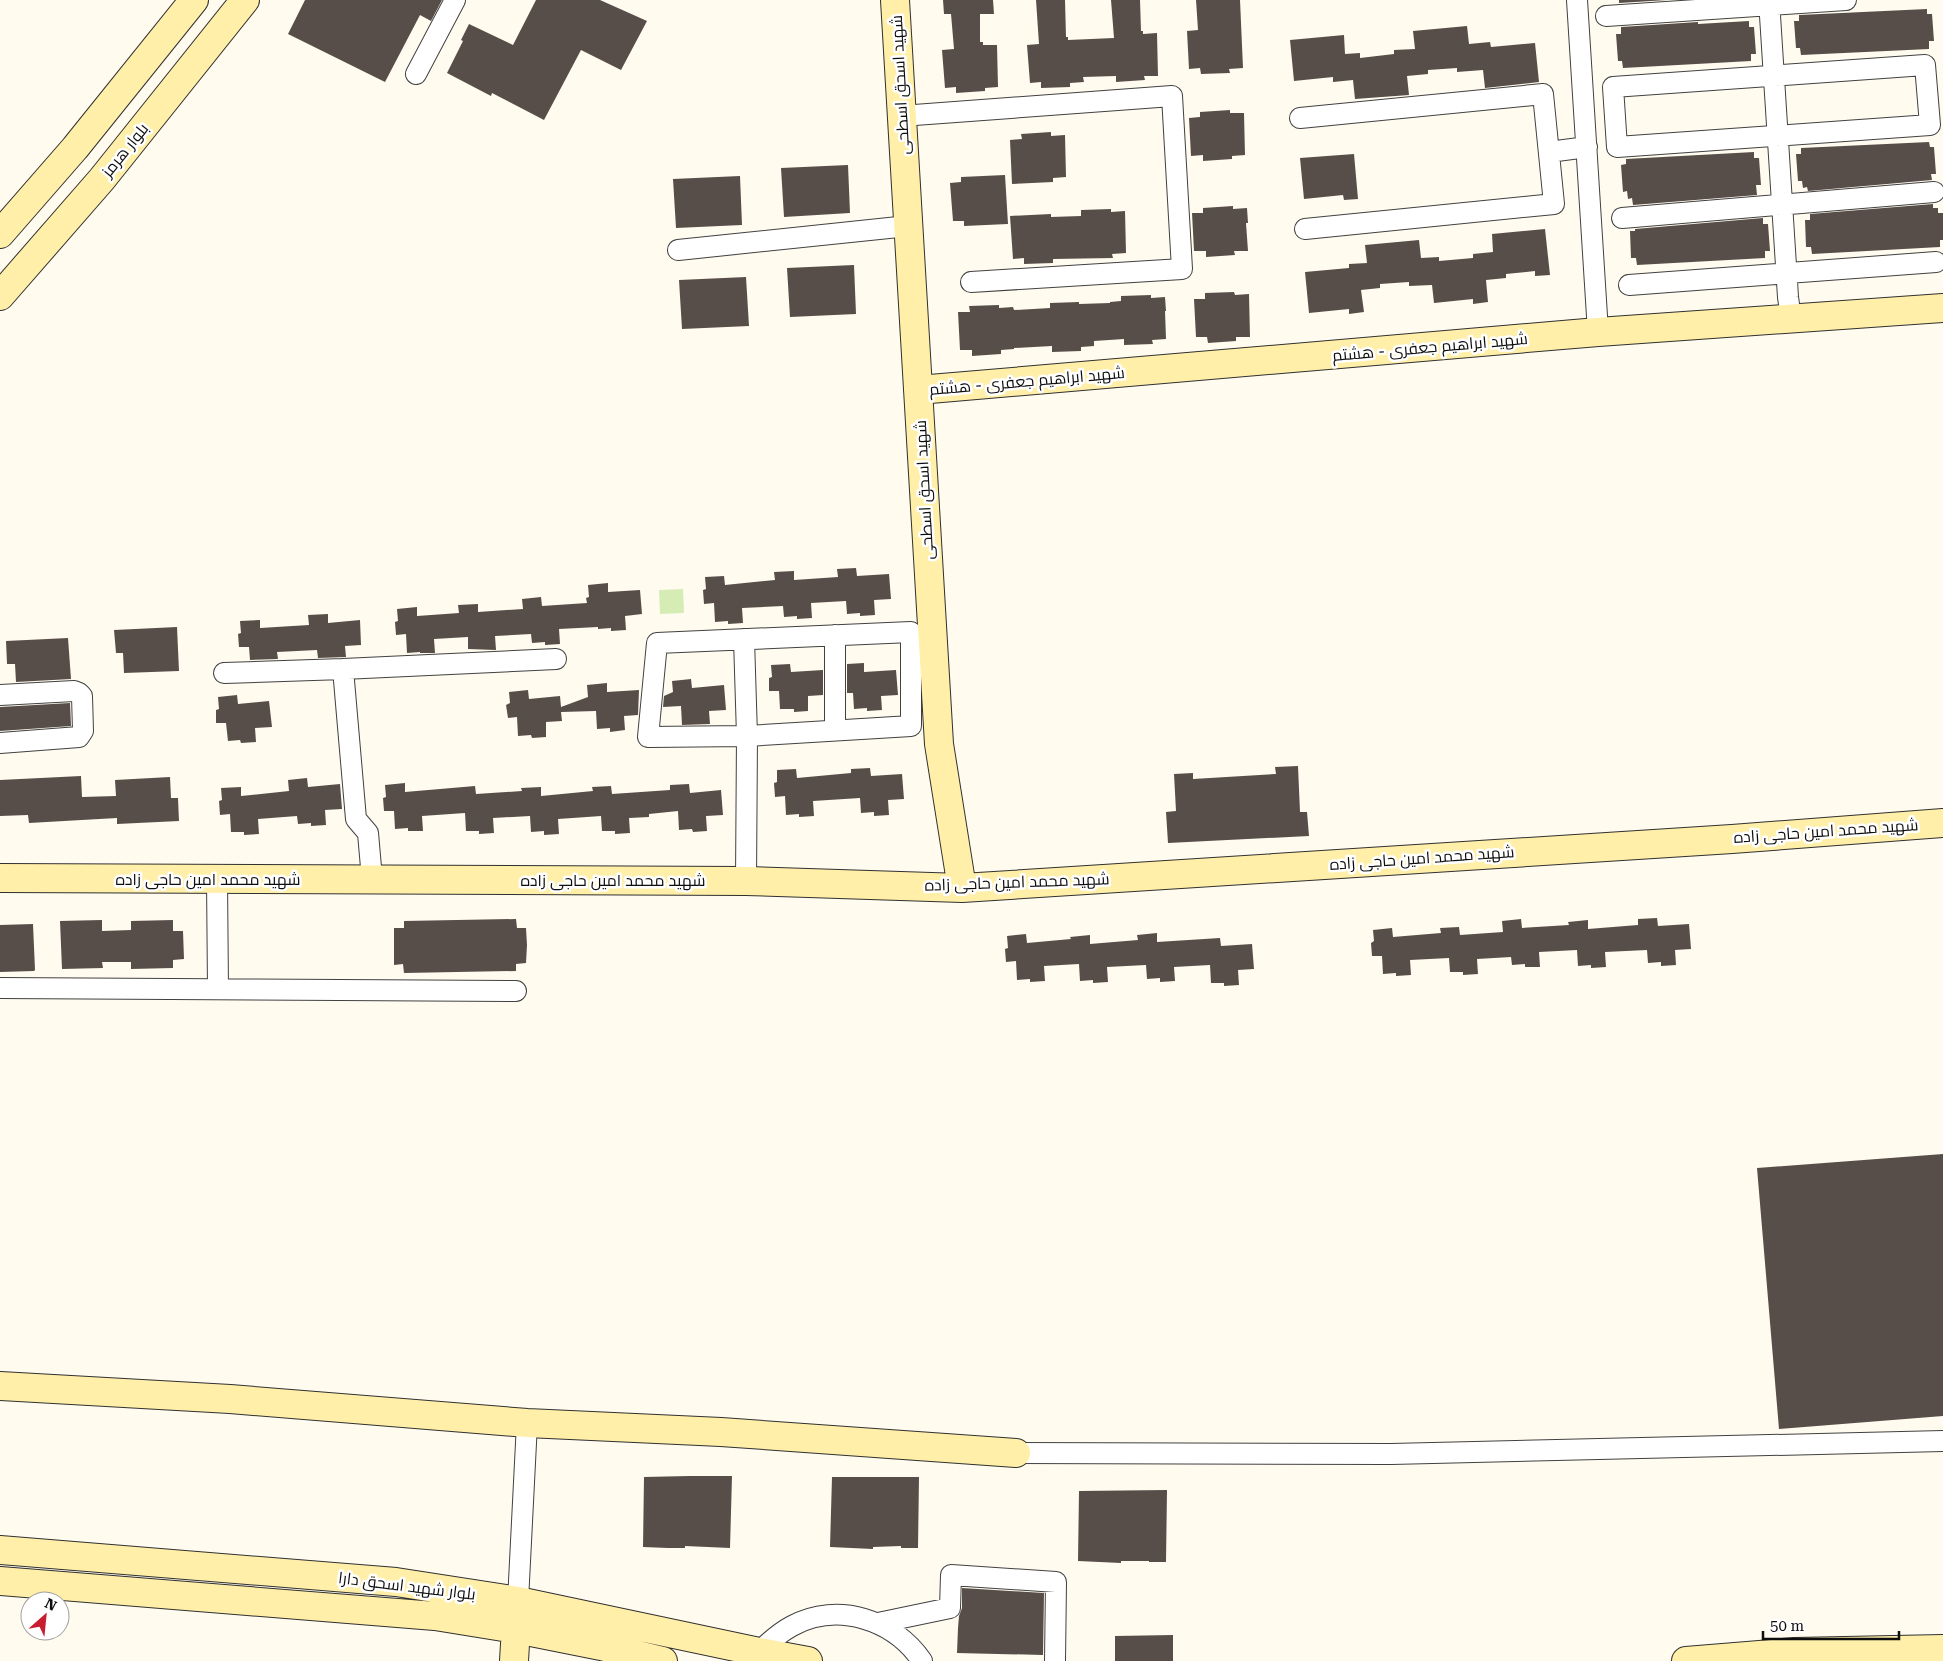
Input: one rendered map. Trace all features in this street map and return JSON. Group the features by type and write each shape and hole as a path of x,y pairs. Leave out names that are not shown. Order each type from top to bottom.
{"street":[{"path":"0,234 75,148 194,0"},
{"name":"بلوار هرمز","path":"0,296 102,178 245,0"},
{"path":"416,74 454,0"},
{"name":"شهید اسحق اسطحی","path":"895,0 939,744 962,888"},
{"path":"1577,0 1598,332"},
{"path":"1606,16 1770,2 1846,0"},
{"path":"1770,2 1791,319"},
{"path":"1925,65 1930,125 1618,147 1613,87 1774,76 1925,65"},
{"path":"1300,118 1543,94 1554,204 1305,230"},
{"path":"901,116 1172,96 1182,269 971,282"},
{"path":"1549,152 1587,147"},
{"path":"1622,218 1934,192"},
{"path":"678,250 908,226"},
{"path":"1629,285 1936,262"},
{"name":"شهید ابراهیم جعفری - هشتم","path":"918,390 1598,332 1943,308"},
{"path":"911,632 911,726 835,729 747,736 648,737 657,642 835,635 911,632"},
{"path":"835,635 835,729"},
{"path":"744,639 747,736 746,881"},
{"path":"224,672 343,669 556,659"},
{"path":"343,669 356,819 368,833 372,879"},
{"path":"0,696 79,692 82,696 84,731 79,737 0,743"},
{"name":"شهید محمد امین حاجی زاده","path":"0,878 746,881 962,888 1732,839 1943,823"},
{"path":"217,879 218,989"},
{"path":"0,988 516,991"},
{"path":"0,1386 230,1399 528,1423 721,1432 1016,1453 1391,1454 1943,1441"},
{"path":"514,1661 528,1423"},
{"name":"بلوار شهید اسحق دارا","path":"0,1550 396,1582 518,1601 808,1661"},
{"path":"878,1623 950,1608 951,1575 1056,1582 1055,1661"},
{"name":"بلوار شهید اسحق دارا","path":"0,1581 435,1616 516,1629 663,1661"},
{"path":"759,1652 775,1637 793,1625 814,1617 843,1615 878,1623 898,1634 914,1649 922,1661"},
{"path":"1686,1661 1795,1652 1943,1649"}],"green space":[{"path":"683,589 684,613 660,614 659,590"}],"building":[{"path":"305,0 442,0 431,21 420,15 385,82 288,34"},
{"path":"536,0 600,0 647,21 621,70 581,50 544,120 492,93 491,96 447,73 469,24 513,45"},
{"path":"943,0 993,0 994,14 980,14 980,42 983,42 983,45 997,45 998,87 985,88 985,91 956,93 956,87 945,88 942,50 954,49 951,14 944,14"},
{"path":"1036,0 1065,0 1066,37 1068,37 1068,40 1114,38 1111,0 1140,0 1141,31 1143,31 1143,34 1157,33 1158,76 1144,76 1145,80 1116,82 1116,76 1083,77 1084,82 1070,83 1070,87 1041,88 1041,82 1030,83 1027,45 1039,44"},
{"path":"1196,0 1240,0 1243,68 1229,69 1230,73 1201,74 1200,68 1189,69 1187,31 1198,30"},
{"path":"1619,0 1667,0 1619,3"},
{"path":"1927,9 1927,14 1932,14 1934,41 1929,41 1929,49 1801,55 1800,48 1796,48 1794,21 1799,21 1799,15"},
{"path":"1749,21 1749,27 1754,27 1756,54 1751,54 1751,61 1623,68 1622,61 1618,61 1616,34 1621,34 1621,27"},
{"path":"1467,26 1469,44 1490,42 1491,47 1535,43 1539,82 1485,88 1483,70 1457,72 1457,68 1428,70 1428,74 1407,76 1409,95 1355,99 1353,80 1333,82 1333,77 1294,81 1290,40 1344,35 1345,54 1360,53 1360,58 1394,54 1394,50 1415,49 1413,31"},
{"path":"1230,110 1230,113 1244,113 1245,155 1232,156 1232,159 1203,161 1203,155 1191,156 1189,118 1200,117 1200,112"},
{"path":"1051,132 1051,136 1065,135 1066,177 1053,178 1053,182 1012,184 1010,140 1022,139 1021,134"},
{"path":"1929,142 1930,147 1934,147 1936,174 1931,174 1932,180 1808,191 1807,187 1803,188 1802,181 1798,181 1796,154 1801,154 1801,148"},
{"path":"1754,152 1754,158 1759,158 1761,185 1756,185 1757,195 1633,205 1632,198 1628,199 1627,191 1623,192 1621,165 1626,164 1626,159"},
{"path":"1354,154 1358,199 1344,200 1343,195 1304,199 1300,158"},
{"path":"848,165 850,213 784,217 781,168"},
{"path":"1005,175 1008,224 964,226 964,221 953,221 950,183 961,182 961,177"},
{"path":"740,176 742,225 676,228 673,179"},
{"path":"1933,204 1933,208 1938,208 1938,213 1943,213 1943,240 1940,240 1940,247 1812,254 1811,247 1806,247 1805,220 1810,220 1810,214"},
{"path":"1233,206 1233,209 1247,208 1248,251 1234,251 1235,255 1206,257 1206,251 1194,251 1192,213 1203,213 1203,208"},
{"path":"1111,209 1111,212 1125,211 1126,253 1112,254 1113,258 1053,259 1053,263 1024,264 1024,258 1013,259 1010,216 1051,214 1051,217 1081,216 1081,210"},
{"path":"1763,218 1763,224 1768,224 1770,251 1765,251 1765,258 1637,265 1636,258 1631,258 1630,231 1635,231 1635,229"},
{"path":"1545,229 1550,275 1535,276 1535,271 1506,274 1506,278 1486,280 1488,302 1473,304 1473,299 1434,303 1432,285 1409,286 1409,282 1380,284 1380,288 1361,290 1364,312 1349,314 1349,309 1309,313 1305,272 1349,268 1349,264 1367,263 1365,245 1419,240 1421,258 1439,257 1439,261 1473,258 1473,254 1493,252 1492,234"},
{"path":"854,265 856,314 790,317 787,268"},
{"path":"746,277 749,326 682,329 679,280"},
{"path":"1234,292 1235,295 1249,294 1250,337 1236,337 1236,341 1208,343 1207,337 1196,337 1194,299 1205,299 1205,293"},
{"path":"1151,295 1151,298 1165,297 1166,311 1166,339 1152,340 1153,344 1124,345 1124,339 1094,341 1094,346 1081,347 1081,351 1052,352 1052,346 1014,348 1001,350 1001,354 972,356 972,350 960,350 958,312 970,312 969,306 999,305 999,308 1013,307 1014,310 1050,308 1050,303 1110,303 1121,301 1121,296"},
{"path":"856,568 857,576 889,574 891,599 874,600 875,615 860,616 860,613 847,614 846,601 811,603 812,618 797,619 797,616 784,617 783,606 742,608 743,623 728,624 728,621 715,622 714,603 704,604 703,590 706,589 705,577 724,576 725,585 775,580 774,572 794,571 794,580 838,577 837,569"},
{"path":"608,583 608,592 640,590 642,614 625,616 626,630 611,631 611,628 598,629 598,627 559,629 560,644 545,645 545,642 532,643 531,634 495,636 496,650 468,649 468,637 434,639 435,653 407,653 406,634 396,635 397,609 417,607 417,616 459,613 458,605 478,604 478,612 523,609 522,599 541,597 542,606 587,603 586,598 589,597 588,585"},
{"path":"328,614 328,623 360,620 361,645 345,646 346,657 318,658 317,650 277,652 278,659 250,660 249,647 239,647 240,621 260,620 260,628 309,625 308,615"},
{"path":"177,627 179,671 124,673 123,653 116,653 114,630"},
{"path":"68,638 71,679 16,682 15,664 7,664 6,641"},
{"path":"864,663 864,672 896,670 898,695 881,696 882,710 867,711 867,708 854,709 853,693 847,693 847,664"},
{"path":"790,664 791,672 823,670 823,695 808,696 808,711 794,712 794,709 780,709 779,691 769,691 769,678 772,677 771,665"},
{"path":"691,679 692,688 724,685 726,710 709,711 710,724 682,725 681,706 663,707 664,696 673,692 672,681"},
{"path":"607,683 607,692 639,690 638,715 624,716 625,730 610,732 610,728 597,729 596,711 561,712 562,721 546,722 546,737 532,738 531,735 518,736 517,717 508,718 506,705 510,703 509,692 528,690 529,699 560,696 561,707 588,697 587,685"},
{"path":"237,695 238,704 269,701 272,727 255,728 256,742 241,743 240,740 228,741 226,723 216,723 216,710 219,709 218,697"},
{"path":"70,703 71,726 0,731 0,707"},
{"path":"1298,766 1300,812 1307,812 1309,836 1168,843 1166,812 1176,811 1174,774 1193,773 1193,779 1276,774 1275,767"},
{"path":"870,768 871,776 902,774 904,799 888,800 889,815 874,816 874,812 861,813 860,798 813,801 814,816 799,817 799,814 786,815 785,796 775,797 774,783 777,782 777,770 796,769 797,778 851,773 851,769"},
{"path":"81,776 82,797 116,796 115,780 170,777 171,798 178,798 179,821 117,824 117,818 29,823 28,815 0,816 0,780"},
{"path":"307,778 308,787 340,784 342,809 325,810 326,825 311,826 311,823 298,824 297,816 258,819 259,834 244,835 244,832 231,832 230,814 220,815 219,801 222,800 221,788 241,787 241,796 289,791 288,780"},
{"path":"405,783 405,792 475,786 476,794 522,791 521,788 541,787 541,796 593,791 592,787 611,786 612,794 670,790 670,785 689,784 690,793 721,790 723,815 706,816 707,831 693,832 692,829 679,830 678,811 649,814 649,817 629,818 630,833 615,834 615,831 602,831 601,816 558,819 559,834 544,835 544,831 531,832 530,816 493,818 494,833 479,834 479,831 466,831 465,813 422,816 423,831 408,831 408,828 395,829 394,811 384,811 383,798 386,797 385,785"},
{"path":"1657,918 1658,926 1689,924 1691,949 1675,950 1676,965 1661,966 1661,962 1648,963 1647,950 1605,952 1606,967 1591,968 1591,965 1578,966 1577,950 1539,952 1540,967 1525,967 1525,964 1512,965 1511,957 1477,959 1478,974 1463,975 1463,972 1450,972 1449,958 1410,960 1411,975 1396,976 1396,973 1383,974 1382,956 1372,956 1373,930 1392,928 1393,937 1441,933 1440,928 1459,927 1460,935 1503,932 1502,921 1521,919 1522,928 1569,925 1568,922 1588,920 1588,929 1638,925 1638,919"},
{"path":"516,919 517,928 526,928 527,945 526,963 516,964 516,971 404,973 403,964 394,965 394,928 404,928 404,921"},
{"path":"102,920 102,931 131,930 131,921 173,920 173,931 183,931 184,959 173,960 173,968 131,969 131,962 102,962 103,968 62,969 60,921"},
{"path":"33,924 35,970 0,972 0,925"},
{"path":"1157,933 1157,942 1220,938 1221,946 1252,944 1254,969 1238,970 1239,985 1224,986 1224,983 1211,983 1210,965 1174,967 1175,981 1160,982 1160,978 1147,979 1146,965 1107,967 1108,982 1093,983 1093,980 1080,981 1079,964 1044,966 1045,981 1030,982 1030,979 1017,980 1016,961 1006,962 1007,936 1026,934 1027,943 1071,939 1070,937 1090,935 1090,944 1138,940 1137,935"},
{"path":"1943,1154 1943,1416 1779,1429 1757,1168"},
{"path":"732,1476 730,1548 643,1547 644,1477"},
{"path":"832,1477 919,1477 918,1548 901,1548 901,1546 873,1547 873,1549 830,1547"},
{"path":"1167,1490 1166,1562 1121,1561 1121,1563 1078,1561 1079,1491"},
{"path":"962,1588 1044,1593 1043,1655 957,1653 959,1616 962,1608"},
{"path":"1173,1635 1173,1661 1115,1661 1115,1636"}]}
